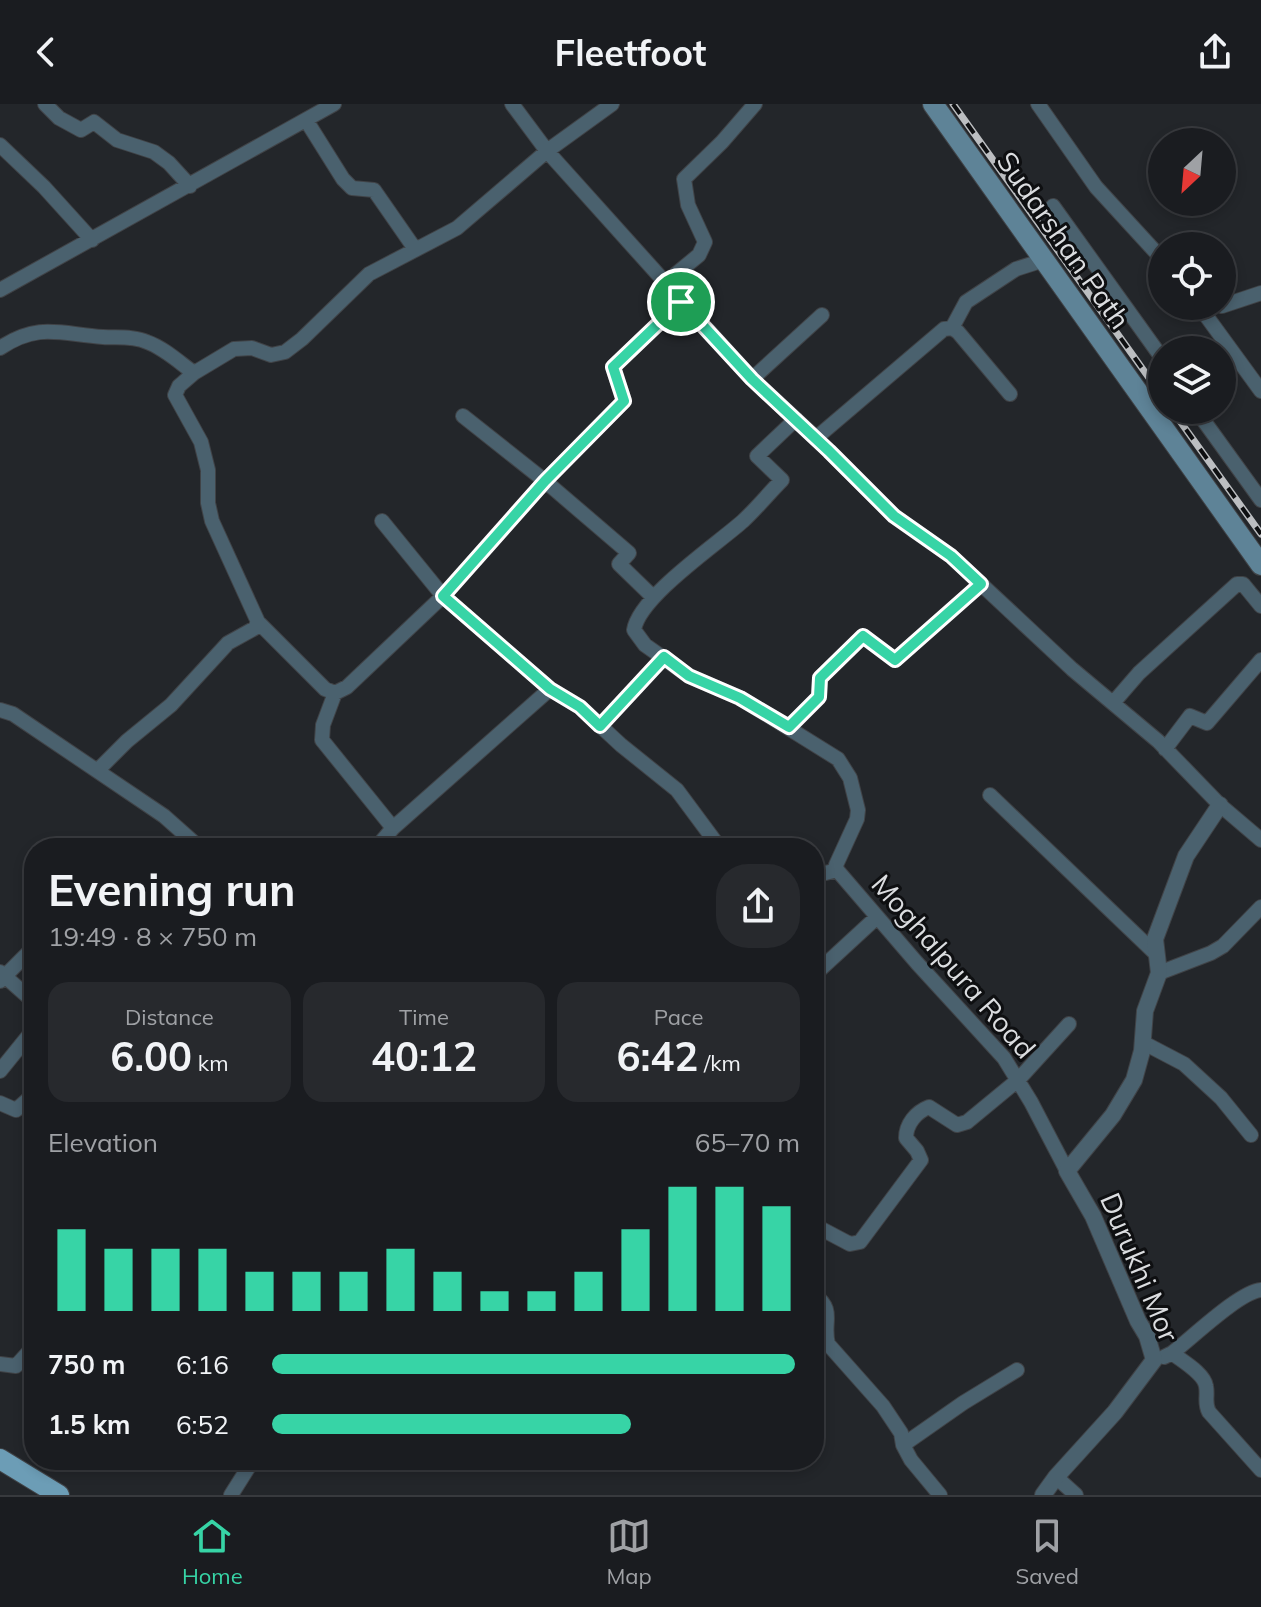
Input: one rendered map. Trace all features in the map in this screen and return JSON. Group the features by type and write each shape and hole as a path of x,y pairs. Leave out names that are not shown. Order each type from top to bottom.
{"main road":[{"name":"Sudarshan Path","path":"933,104 1261,565"},
{"path":"0,1459 59,1495"}],"street":[{"path":"45,104 59,118 81,130 94,122 117,140 154,152 190,186"},
{"path":"0,290 334,104"},
{"path":"512,104 547,151 752,379 894,516 951,556 1261,840"},
{"path":"335,693 325,689 258,622 212,521 208,503 208,470 201,442 175,395 179,386 194,373 234,349 252,348 271,355 285,352 369,274 457,228 547,151 612,104"},
{"path":"665,283 699,255 705,242 688,205 684,179 755,104"},
{"path":"1038,104 1096,187 1148,244"},
{"path":"306,120 343,179 352,188 374,190 415,249"},
{"path":"0,145 92,240"},
{"path":"1053,206 1148,338"},
{"path":"952,328 966,302 1016,269 1044,260"},
{"path":"1236,301 1261,293"},
{"path":"393,828 322,740 323,725 335,693 347,687 443,596 545,481 624,401 613,367 681,302"},
{"path":"752,379 822,315"},
{"path":"1209,320 1261,391"},
{"path":"816,438 944,329 952,328 958,332 1010,394"},
{"path":"0,348 26,333 55,330 136,339 155,346 194,373"},
{"path":"463,416 629,553 619,564 653,597"},
{"path":"796,419 757,456 782,480 744,519 653,597 635,621 634,630 645,645 689,676 740,698 838,759 850,778 858,810 857,819 840,855 842,875 824,876"},
{"path":"1206,424 1261,500"},
{"path":"382,521 443,596 550,689 580,707 677,790 713,838"},
{"path":"789,727 819,697 820,678 863,636 895,660 981,584"},
{"path":"1113,703 1139,673 1237,584 1243,584 1261,604"},
{"path":"98,770 171,705 228,643 255,628 258,622"},
{"path":"600,726 664,657"},
{"path":"1165,749 1190,716 1207,723 1261,660"},
{"path":"384,838 550,689"},
{"path":"0,710 13,714 98,770 164,816 187,838"},
{"path":"990,795 1156,954"},
{"path":"1067,1171 1122,1103 1134,1080 1145,1011 1159,973 1155,939 1186,856 1220,805"},
{"name":"Moghalpura Road","path":"842,875 1004,1058 1067,1171"},
{"path":"1159,973 1223,946 1261,907"},
{"path":"824,966 877,917"},
{"path":"24,956 2,976 24,994"},
{"path":"824,1230 850,1244 860,1242 921,1160 906,1138 906,1128 921,1110 929,1107 957,1125 967,1122 1018,1080 1069,1024"},
{"path":"0,1071 24,1041"},
{"path":"1142,1042 1184,1064 1221,1098 1251,1135"},
{"path":"0,1103 16,1110 24,1103"},
{"name":"Durukhi Mor","path":"1043,1495 1115,1412 1154,1360 1147,1336 1093,1216 1067,1171"},
{"path":"1154,1360 1172,1353 1256,1290 1261,1276"},
{"path":"824,1303 828,1312 825,1333 828,1344 883,1406 901,1433 911,1460 940,1495"},
{"path":"1172,1353 1204,1380 1207,1387 1205,1406 1261,1470"},
{"path":"0,1364 16,1366 24,1357"},
{"path":"903,1445 1017,1370"},
{"path":"231,1495 247,1470"},
{"path":"1056,1477 1076,1495"}],"railway":[{"path":"953,104 1148,376"},
{"path":"1182,424 1261,534"}],"route":[{"path":"681,302 752,379 894,516 951,556 981,584 895,660 863,636 820,678 819,697 789,727 740,698 689,676 664,657 600,726 580,707 550,689 443,596 545,481 624,401 613,367 681,302"}]}
